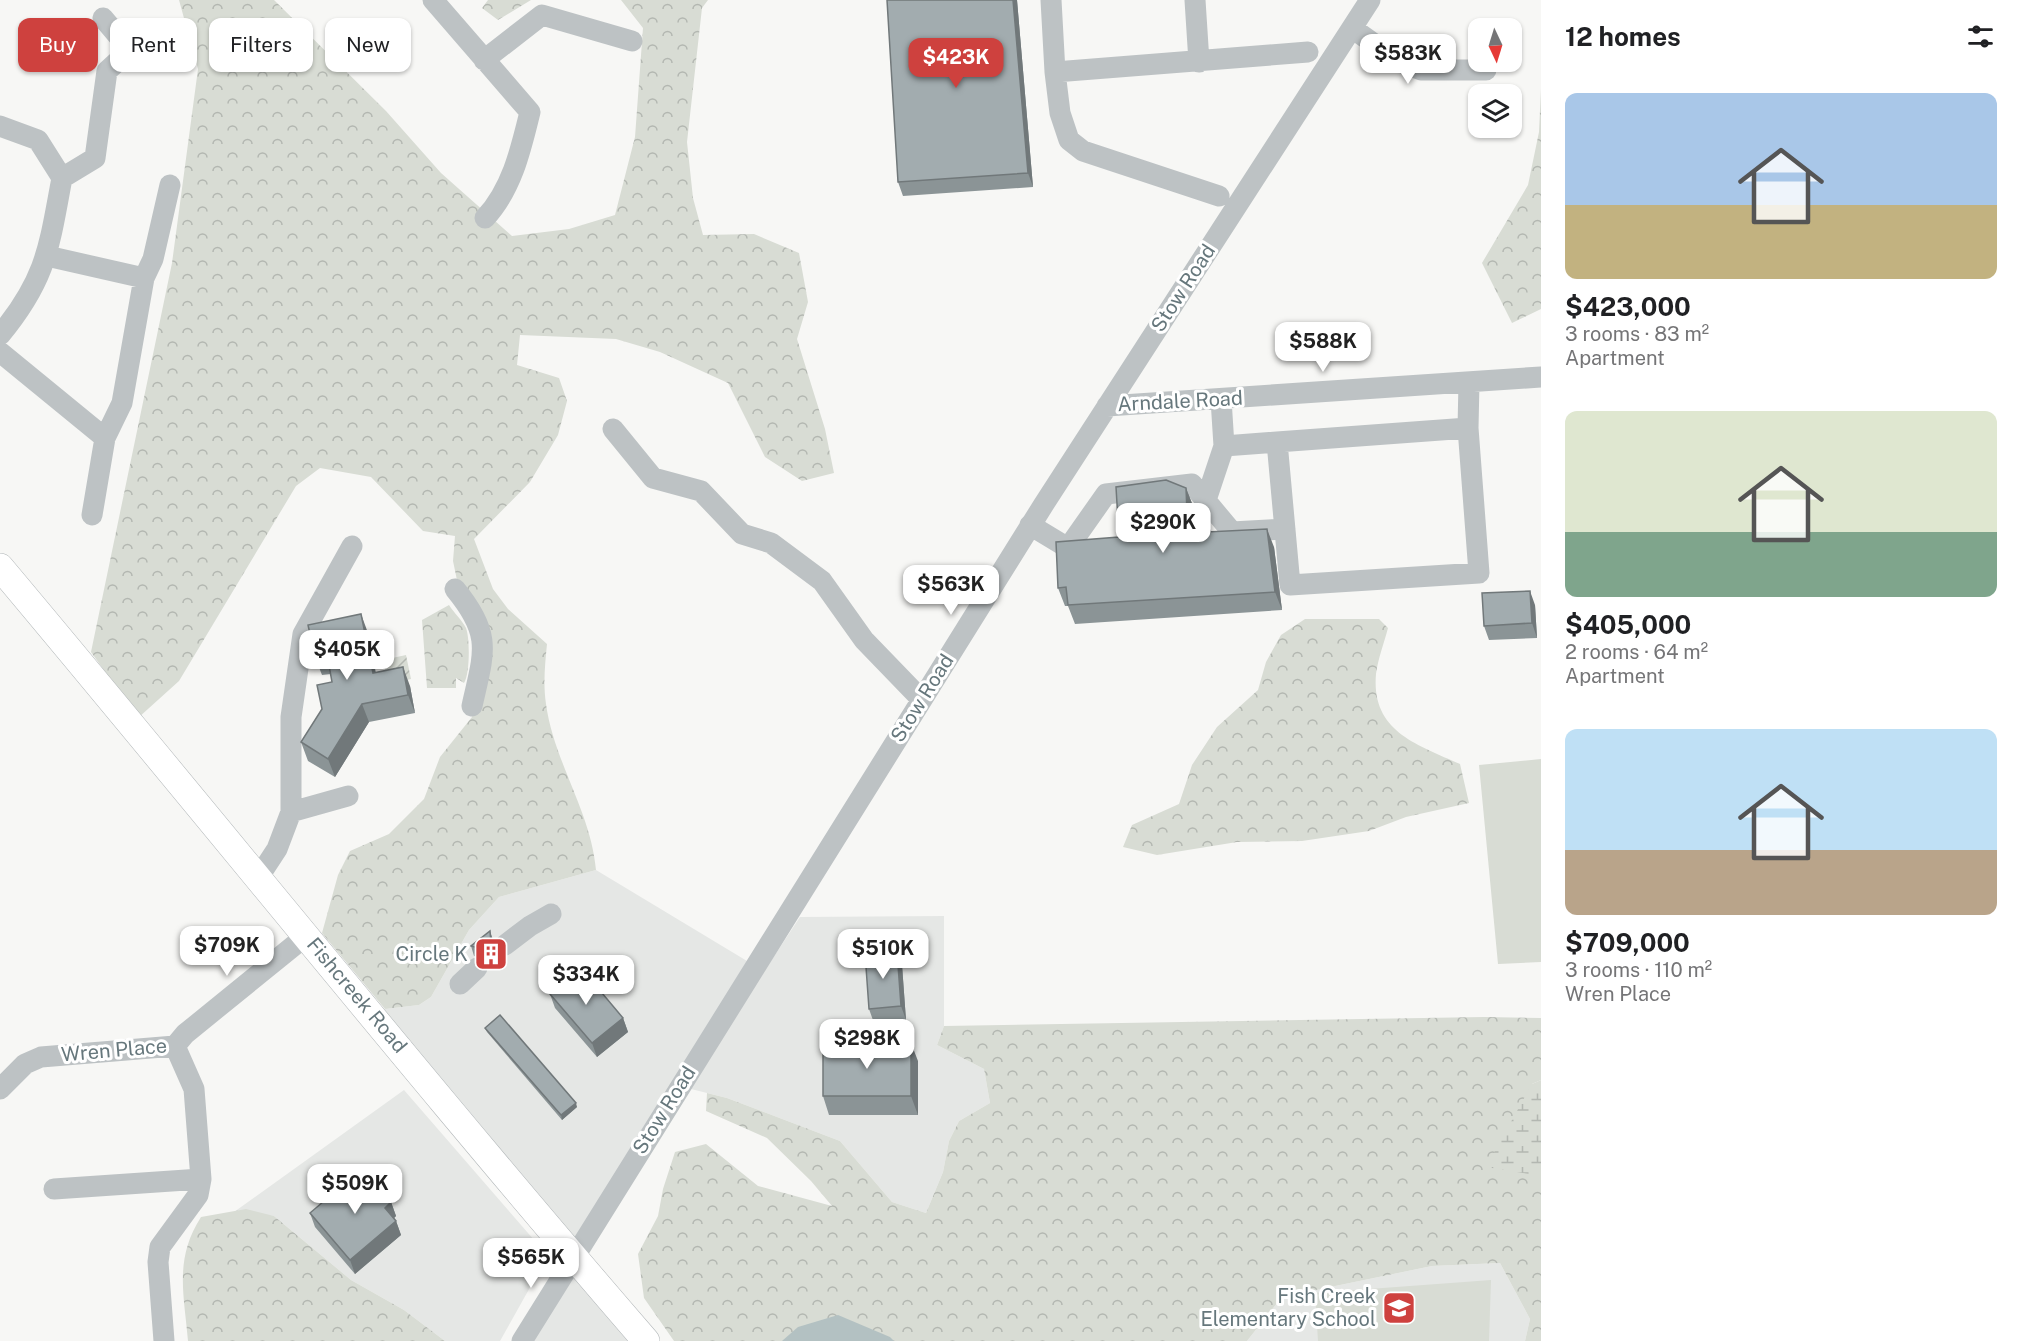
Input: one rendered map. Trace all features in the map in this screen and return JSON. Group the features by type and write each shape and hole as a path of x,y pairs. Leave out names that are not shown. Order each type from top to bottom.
{"main road":[{"name":"Fishcreek Road","path":"0,567 646,1341"}],"street":[{"path":"433,0 530,112 517,166 485,218"},
{"path":"1051,0 1060,113 1069,140 1083,151 1219,196"},
{"path":"1195,0 1199,62"},
{"name":"Stow Road","path":"522,1341 1030,525 1370,0"},
{"path":"484,60 542,15 632,41"},
{"path":"62,178 95,158 107,71 130,50 104,18"},
{"path":"1352,28 1398,61 1421,70 1468,70"},
{"path":"1055,72 1308,52"},
{"path":"0,126 38,140 62,178 47,256 28,298 4,323"},
{"path":"92,515 105,438 122,404 144,278 153,259 170,184"},
{"path":"47,256 144,278"},
{"path":"0,352 105,438"},
{"name":"Arndale Road","path":"1107,406 1541,376"},
{"path":"1277,442 1290,585 1479,573 1468,428 1469,382"},
{"path":"1206,500 1224,446 1221,399"},
{"path":"1224,446 1468,428"},
{"path":"613,429 652,478 701,490 742,534 771,543 822,581 864,640 921,699"},
{"path":"1030,525 1068,548 1106,494 1192,484 1232,532 1285,529"},
{"path":"258,878 277,849 297,806 289,765 291,717 303,634 352,546"},
{"path":"455,589 472,611 482,638 484,654 472,706"},
{"path":"297,806 348,796"},
{"path":"506,945 530,926 551,914"},
{"name":"Wren Place","path":"0,1089 25,1064 41,1057 175,1046 185,1034 308,935"},
{"path":"460,984 477,968"},
{"path":"164,1341 158,1262 160,1247 198,1195 201,1179 194,1089 175,1046"},
{"path":"54,1189 201,1179"}],"shaded area":[{"path":"596,870 747,961 573,1248 379,1015 385,1009 419,1005 431,997 469,930 499,897"},
{"path":"944,916 944,1026 937,1045 984,1069 990,1103 959,1121 949,1141 943,1172 926,1213 892,1202 840,1141 727,1098 687,1088 800,917"},
{"path":"404,1090 541,1248 542,1266 500,1341 445,1341 404,1310 351,1280 274,1216 234,1212"},
{"name":"Fish Creek Elementary School","path":"1500,1263 1530,1319 1525,1341 1247,1341 1282,1297 1432,1266"},
{"path":"574,1267 638,1341 531,1341"},
{"path":"838,1315 890,1337 894,1341 782,1341 798,1327"}],"green space":[{"path":"179,0 274,0 292,18 209,18 209,72 313,72 313,39 325,51 325,72 347,72 386,111 441,173 512,236 569,229 615,215 635,137 643,28 621,0 708,0 702,8 687,142 693,198 703,235 754,234 799,253 808,302 797,339 825,429 834,473 802,481 765,457 728,383 660,352 616,339 520,335 517,365 559,378 567,401 558,435 530,482 474,539 493,589 508,609 547,644 545,689 550,725 587,828 596,870 499,897 469,930 431,997 419,1005 385,1009 322,933 338,875 350,851 389,834 424,799 440,757 472,717 485,682 453,561 455,536 423,531 371,477 320,468 296,486 179,681 138,718 91,652 172,263 198,69 197,18 184,18"},
{"path":"488,0 531,0 498,20 482,8"},
{"path":"1541,89 1541,309 1512,323 1482,263 1528,185 1539,132"},
{"path":"449,605 466,628 469,656 466,678 464,683 456,678 456,688 427,688 422,620"},
{"path":"1305,619 1379,619 1388,628 1376,674 1376,693 1381,709 1400,733 1428,750 1460,764 1469,803 1406,817 1369,831 1302,841 1237,842 1157,855 1123,847 1132,825 1179,804 1192,765 1217,727 1258,690 1266,662 1281,635"},
{"path":"406,655 411,679 388,684 383,660"},
{"path":"1541,759 1541,962 1498,964 1479,765"},
{"path":"1541,1018 1541,1080 1532,1084 1541,1176 1541,1341 1525,1341 1530,1319 1500,1263 1432,1266 1282,1297 1247,1341 674,1341 644,1298 638,1254 658,1216 663,1189 675,1152 706,1144 758,1186 832,1206 811,1181 767,1138 706,1111 707,1093 727,1098 840,1141 892,1202 926,1213 943,1172 949,1141 959,1121 990,1103 984,1069 937,1045 944,1026"},
{"path":"1541,1080 1541,1176 1486,1167 1532,1084"},
{"path":"246,1209 274,1216 351,1280 404,1310 445,1341 188,1341 183,1277 187,1247 193,1232 201,1217"},
{"path":"1491,1280 1489,1341 1318,1341 1315,1293"}],"building":[{"path":"887,0 1013,0 1028,173 898,182"},
{"path":"1166,480 1186,488 1187,513 1199,513 1206,518 1207,532 1267,529 1275,592 1068,605 1066,587 1058,588 1056,542 1119,537 1116,487"},
{"path":"1530,591 1532,623 1484,626 1482,593"},
{"path":"361,614 373,673 403,667 408,695 362,704 328,759 301,742 322,709 317,685 332,682 327,654 315,657 308,625"},
{"path":"490,931 491,943 499,948 486,959 482,949 471,946"},
{"path":"897,951 901,1006 869,1009 865,953"},
{"path":"581,968 623,1018 592,1043 550,994"},
{"path":"500,1015 576,1103 561,1115 485,1028"},
{"path":"823,1043 911,1043 911,1096 823,1096"},
{"path":"358,1172 371,1187 375,1183 391,1202 385,1208 396,1221 350,1260 310,1213"}],"place":[{"name":"Circle K","path":"491,954"},
{"name":"Fish Creek Elementary School","path":"1399,1308"}]}
